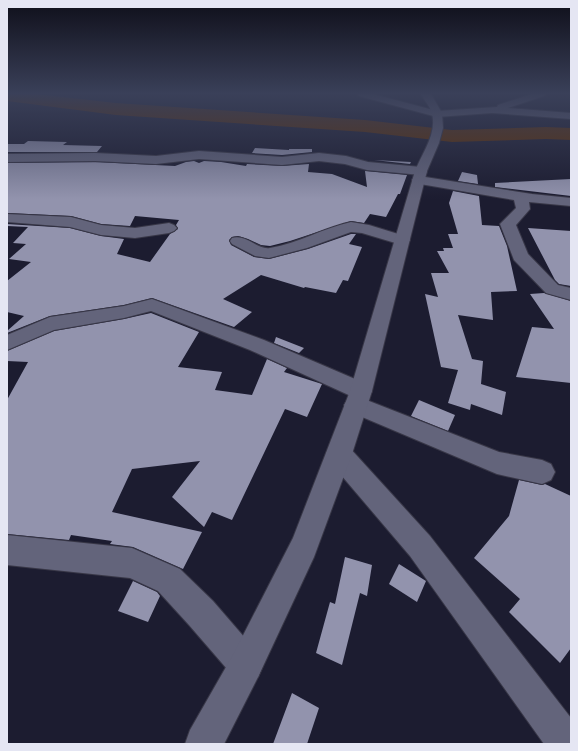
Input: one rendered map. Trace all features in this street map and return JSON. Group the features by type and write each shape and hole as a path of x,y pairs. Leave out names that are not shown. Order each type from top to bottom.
{"street":[{"path":"204,744 246,664 304,546 339,454 358,398 420,175 436,134 436,129"},
{"path":"7,158 95,157 156,160 199,155 282,161 319,157 346,160 367,166 420,175 454,184 521,198 571,202"},
{"path":"521,198 523,209 508,224 520,256 552,289 571,294"},
{"path":"7,218 71,222 101,230 135,233 169,228"},
{"path":"238,241 261,252 269,253 301,245 341,229 351,227 364,228 402,240"},
{"path":"7,343 50,324 124,312 152,305 257,344 358,398 497,463 542,472"},
{"path":"339,454 420,546 567,744"},
{"path":"7,550 132,563 169,580 201,613 246,664"}],"building":[{"path":"28,141 67,142 63,145 102,146 97,152 7,152 7,144 24,144"},
{"path":"255,148 289,150 312,149 312,152 282,155 252,153"},
{"path":"374,160 411,162 410,164"},
{"path":"194,161 199,163 204,161 221,162 246,166 247,164 282,166 309,164 308,172 332,174 367,187 365,171 407,175 400,194 398,194 386,217 370,214 364,223 351,221 270,246 261,245 238,236 232,237 229,240 231,245 254,257 269,259 308,249 351,234 356,234 349,244 362,247 348,281 343,280 336,293 304,288 261,275 223,299 252,312 234,327 152,298 124,305 50,316 7,333 7,331 24,316 7,312 7,281 31,262 9,259 26,244 13,243 28,227 7,226 7,224 70,228 101,236 124,239 117,254 150,262 170,234 178,229 176,225 179,220 135,216 130,226 101,224 71,216 7,213 7,163 95,162 175,166"},
{"path":"462,172 477,175 478,184 458,181"},
{"path":"571,179 571,196 495,187 495,183"},
{"path":"453,191 479,196 482,225 499,226 507,246 517,291 491,292 493,320 458,315 472,359 483,361 481,384 506,392 502,415 471,404 470,410 448,403 458,370 441,367 425,294 438,297 431,273 449,273 437,251 444,251 443,248 453,248 448,234 458,234 449,203"},
{"path":"528,228 571,231 571,286 559,284 555,280"},
{"path":"544,293 571,301 571,383 516,377 532,327 554,329 530,294"},
{"path":"151,313 199,332 178,367 222,372 215,390 252,395 267,359 287,368 284,372 322,384 307,417 285,409 232,520 212,512 204,527 172,497 200,461 132,469 112,512 202,532 183,569 133,547 110,544 112,541 71,535 69,540 7,534 7,400 28,362 7,361 7,351 54,331"},
{"path":"276,337 304,348 299,353 274,343"},
{"path":"419,400 455,415 448,431 411,416"},
{"path":"519,480 542,485 545,484 571,496 571,648 560,663 509,612 520,599 474,558 509,516"},
{"path":"345,557 372,565 367,596 360,593 342,665 316,653 330,602 335,604"},
{"path":"399,564 426,581 417,602 389,584"},
{"path":"133,581 157,592 160,596 148,622 118,611"},
{"path":"292,693 319,708 307,744 273,744"}],"waterway":[{"path":"392,129 452,136 546,133 571,134"}]}
